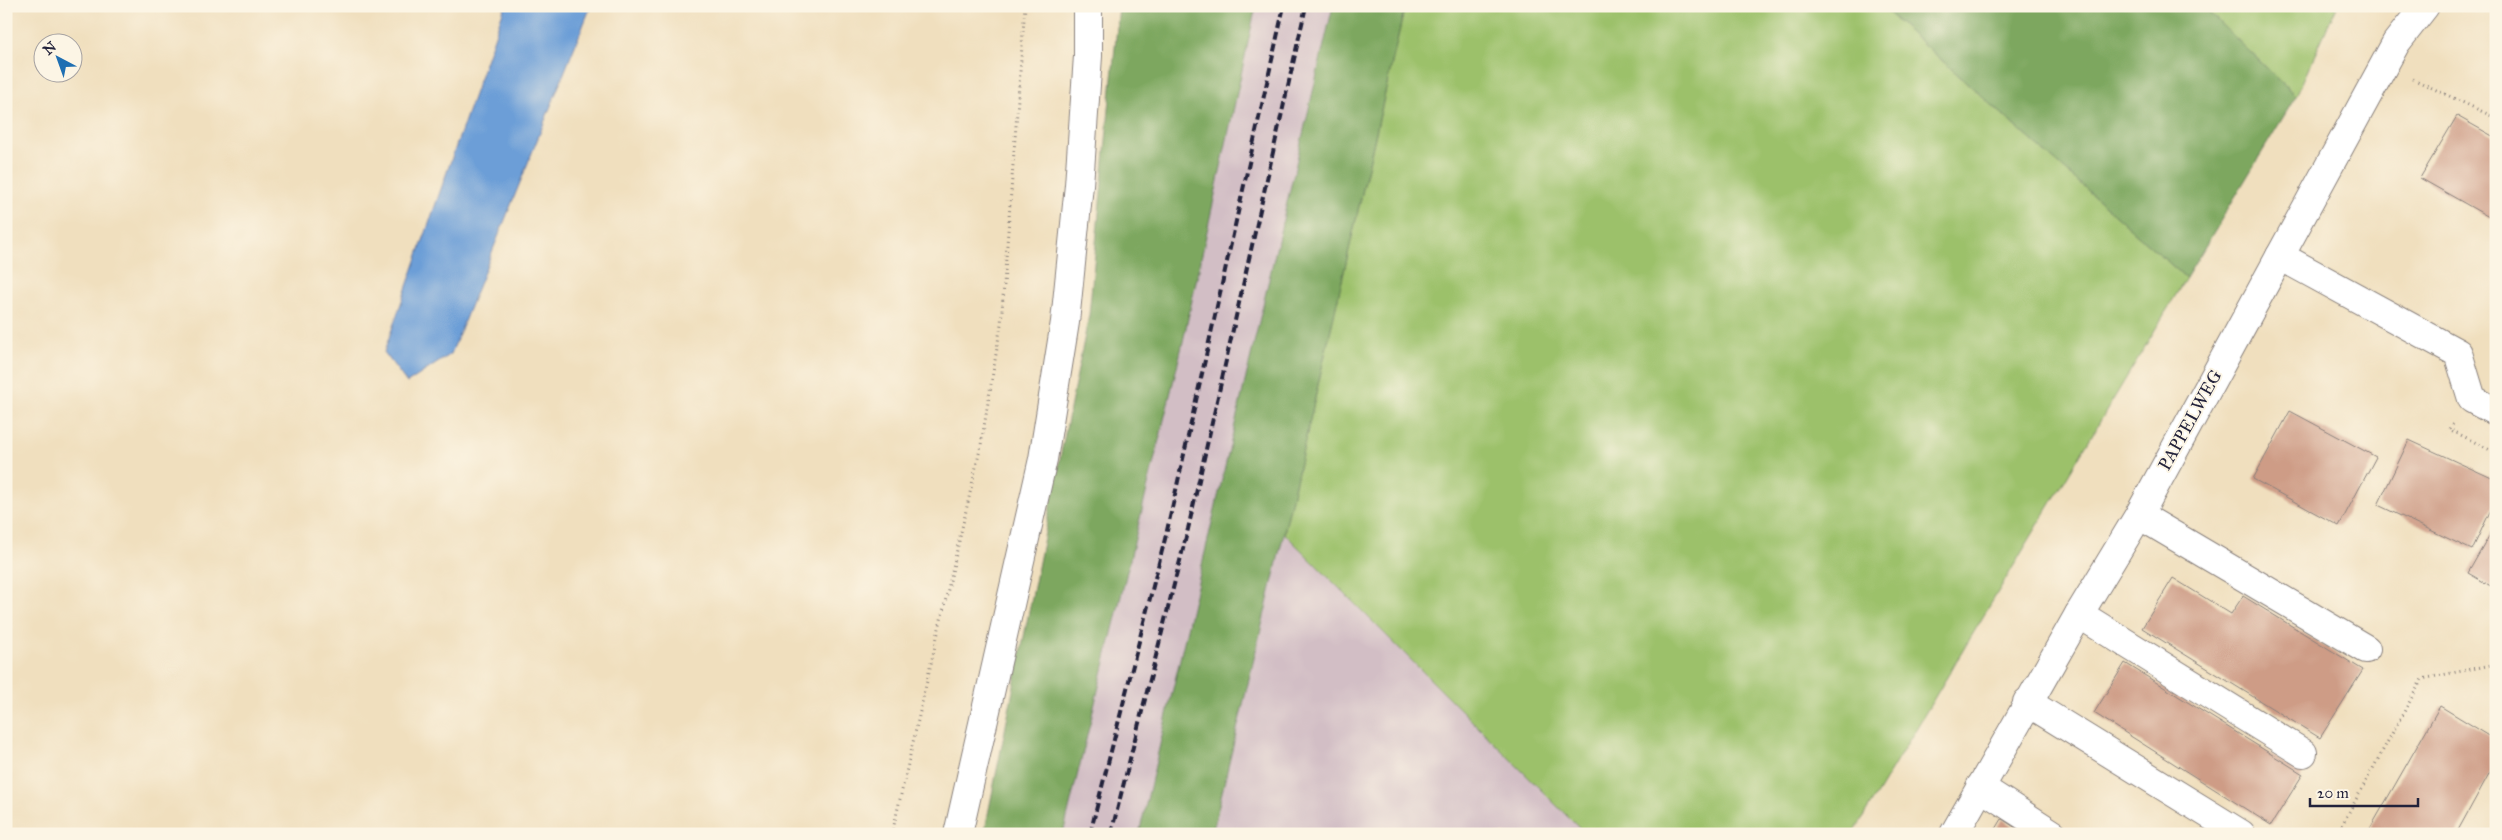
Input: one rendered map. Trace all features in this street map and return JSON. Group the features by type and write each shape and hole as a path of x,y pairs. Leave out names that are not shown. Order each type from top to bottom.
{"street":[{"path":"958,834 1043,458 1065,322 1079,185 1088,56 1088,6"},
{"name":"PAPPELWEG","path":"1954,834 2079,614 2139,515 2383,65 2396,43 2425,6"},
{"path":"2280,256 2458,353 2472,400 2496,412"},
{"path":"2139,515 2366,649"},
{"path":"2079,614 2303,753"},
{"path":"2028,702 2241,834"},
{"path":"1980,787 2054,834"}],"path":[{"path":"892,834 981,445 1001,324 1025,6"},
{"path":"2383,65 2496,118"},
{"path":"2337,834 2422,679 2496,664"}],"shaded area":[{"path":"1256,6 1333,6 1139,834 1063,834 1182,346"},
{"path":"1284,533 1585,834 1212,834"}],"green space":[{"path":"1119,6 1256,6 1182,346 1063,834 984,834 1089,315"},
{"path":"1333,6 1405,6 1284,533 1212,834 1139,834"},
{"path":"1405,6 1881,6 2186,278 1853,834 1585,834 1284,533"},
{"path":"1881,6 2202,6 2296,96 2186,278"},
{"path":"2202,6 2337,6 2296,96"}],"water":[{"path":"505,6 591,6 451,354 407,383 384,352"}],"building":[{"path":"2457,116 2496,138 2496,221 2420,178"},
{"path":"2290,411 2376,457 2339,526 2253,479"},
{"path":"2409,440 2496,480 2496,499 2472,550 2378,505"},
{"path":"2496,524 2496,589 2468,573"},
{"path":"2173,578 2231,614 2243,596 2363,670 2320,738 2142,628"},
{"path":"2125,663 2303,774 2271,825 2094,713"},
{"path":"2440,706 2496,740 2496,761 2456,834 2367,834"},
{"path":"2002,819 2025,834 1993,834"}],"railway":[{"path":"1090,834 1166,535 1284,6"},
{"path":"1111,834 1188,529 1306,6"}]}
